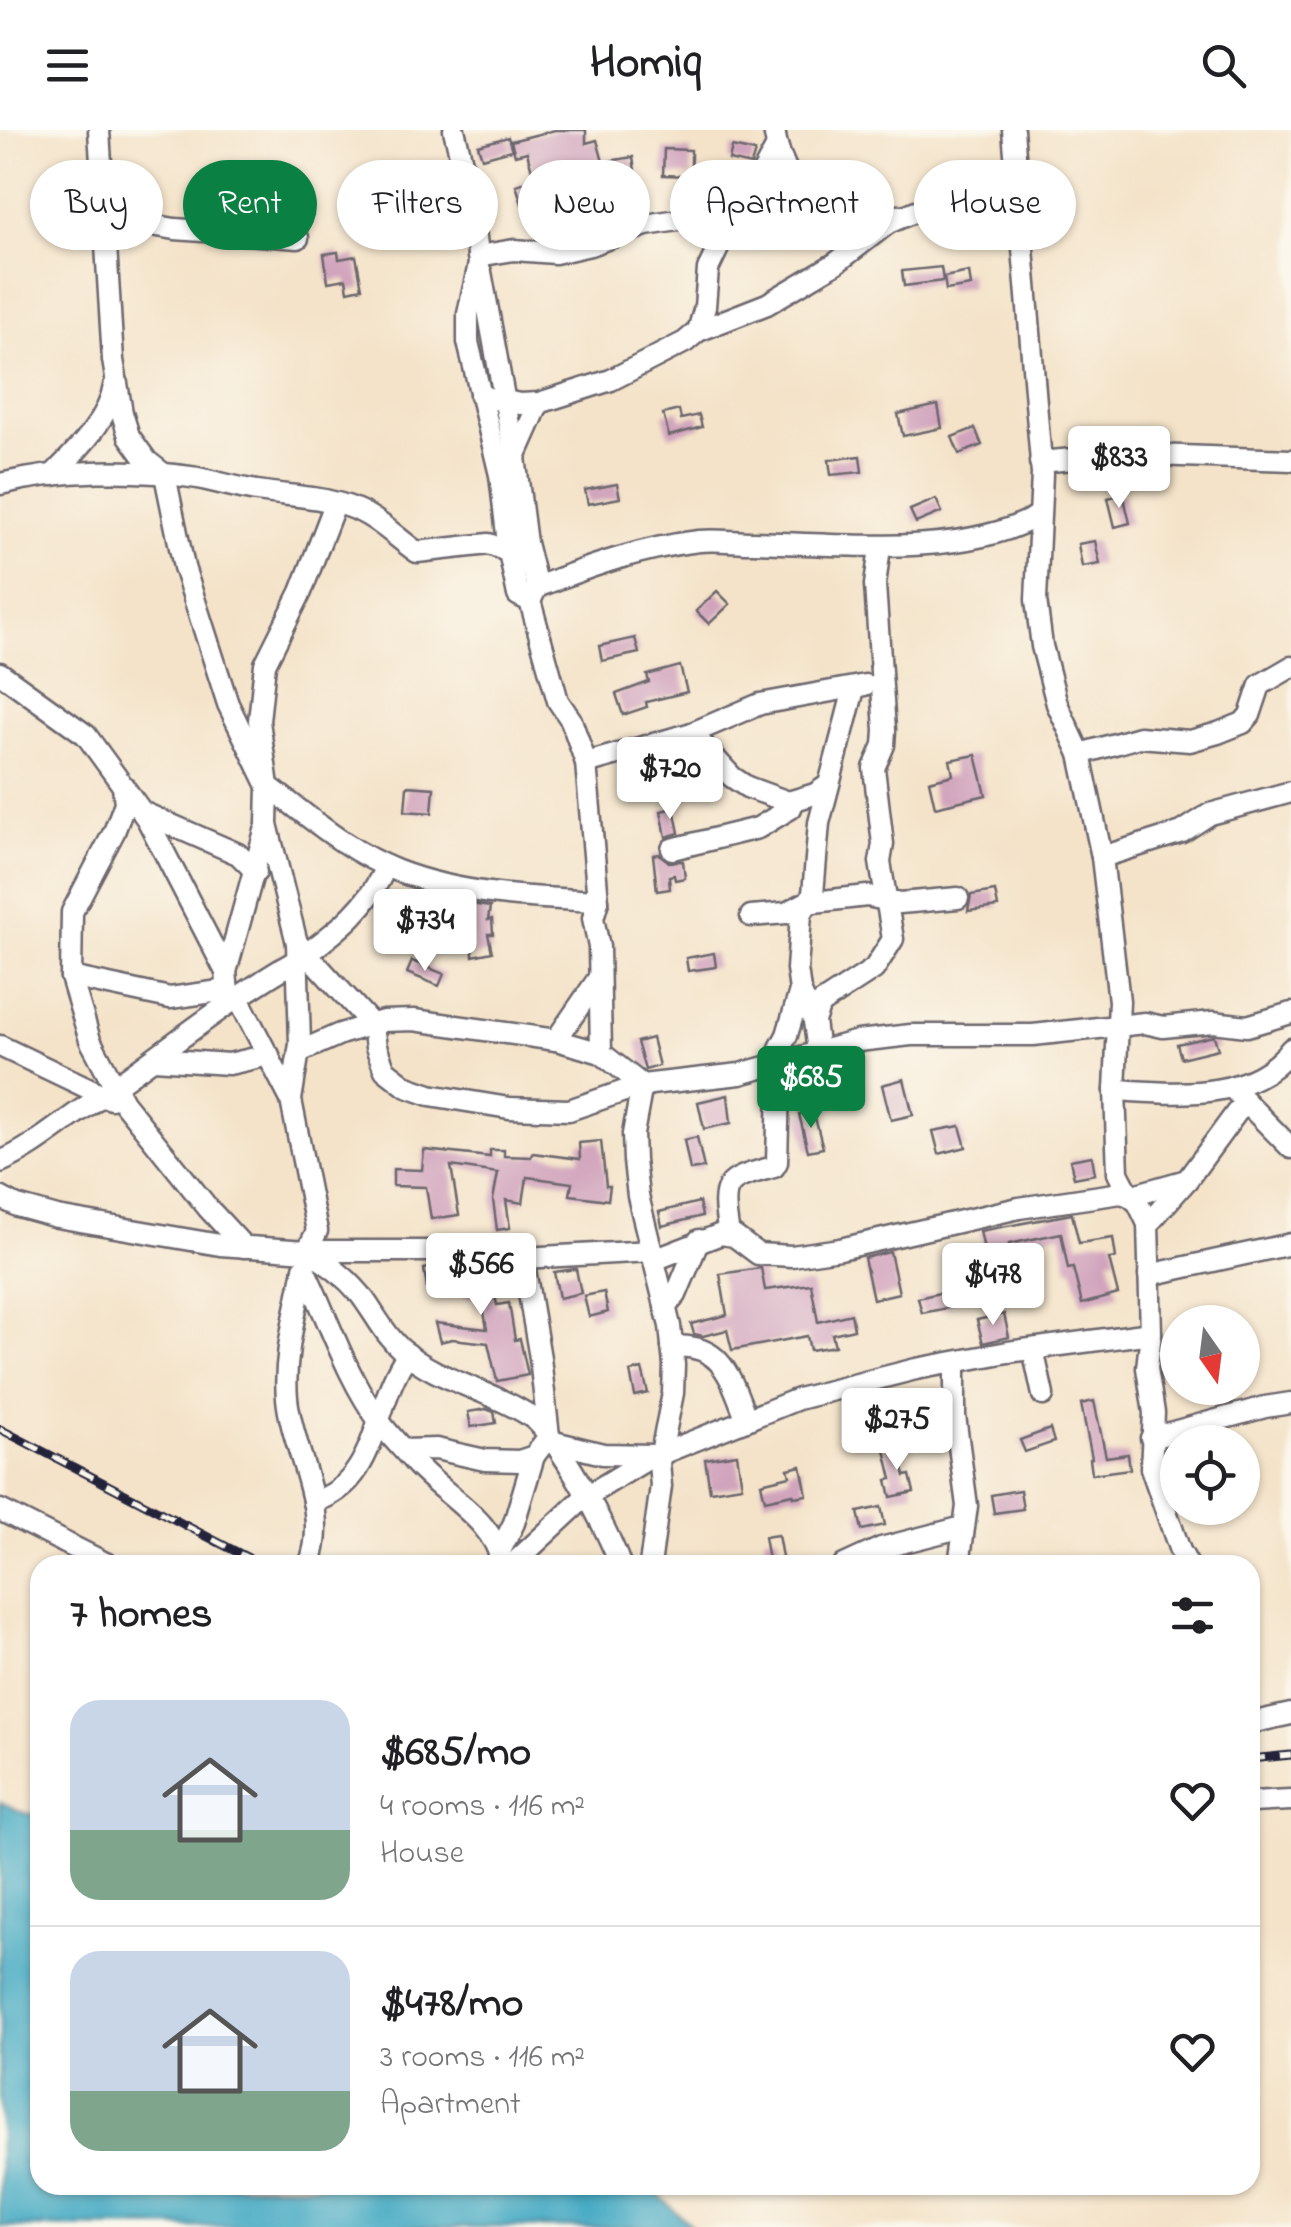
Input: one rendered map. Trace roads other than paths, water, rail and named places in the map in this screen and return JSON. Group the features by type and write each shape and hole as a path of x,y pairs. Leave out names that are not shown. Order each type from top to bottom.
{"street":[{"path":"98,130 100,160"},
{"path":"454,130 472,202 478,260 515,456 534,594 558,701 571,720 586,763 598,901 594,918 601,1053"},
{"path":"1013,130 1016,160"},
{"path":"480,396 539,403 611,380 686,342 698,331 767,304 836,263 888,223 914,213"},
{"path":"894,216 904,216"},
{"path":"478,260 514,250 554,254 670,221"},
{"path":"107,250 116,374 129,436 147,461 166,475 184,567 228,704 268,786 335,837 386,866 439,885 598,901"},
{"path":"698,331 705,307 708,268 719,250"},
{"path":"1024,250 1040,462 1036,600 1042,646 1057,704 1080,754 1102,857 1119,1001 1115,1090 1118,1173 1130,1196"},
{"path":"478,260 468,314 468,342 500,476 518,596 534,594 622,557 698,541 820,542 880,547 998,533 1039,515"},
{"path":"53,475 112,400 116,374"},
{"path":"515,456 539,403"},
{"path":"1040,462 1128,454 1291,460"},
{"path":"0,484 53,475 166,475 276,494 312,496 348,506 385,526 417,552 489,544 509,552"},
{"path":"230,990 267,824 268,786 259,722 265,664 301,592 334,504"},
{"path":"814,1022 820,1004 874,969 893,939 880,862 884,844 874,768 884,745 885,714 874,586 880,547"},
{"path":"1080,754 1139,738 1159,736 1190,741 1234,727 1250,715 1260,685 1291,667"},
{"path":"0,672 86,735 143,812 230,990 270,1056 290,1100 316,1231 305,1260 287,1368 292,1428 312,1502 311,1555"},
{"path":"586,763 692,733 760,704 854,689 881,680"},
{"path":"729,1234 726,1192 731,1182 740,1175 774,1167 777,1162 780,1048 800,991 799,940 805,904 813,894 827,786 854,689"},
{"path":"692,733 732,777 790,805 817,846"},
{"path":"123,786 125,803 114,832 72,912 70,978 90,1040 114,1094 244,1247"},
{"path":"672,848 758,828 790,805 827,786"},
{"path":"1102,857 1182,832 1210,814 1291,792"},
{"path":"143,812 238,854 256,872"},
{"path":"267,824 300,952 299,1051 290,1100"},
{"path":"0,1162 114,1094 230,990 335,933 363,904 386,866"},
{"path":"751,916 867,896 900,902 958,898"},
{"path":"300,952 312,956 373,1026 385,1070 407,1087 430,1095 509,1108 569,1110 642,1085 740,1074 858,1040 911,1035 997,1037 1145,1022 1179,1027 1213,1022 1248,1026 1291,1013"},
{"path":"70,978 170,998 230,990"},
{"path":"556,1040 598,979"},
{"path":"800,991 814,1022 818,1052"},
{"path":"154,1059 229,1064 299,1051 383,1021 414,1020 556,1040 601,1053 642,1085"},
{"path":"0,1046 114,1094"},
{"path":"1148,1224 1187,1180 1238,1094 1290,1052"},
{"path":"642,1085 634,1160 638,1196 672,1347 673,1393 661,1455 651,1555"},
{"path":"1115,1090 1238,1094 1281,1127 1291,1148"},
{"path":"0,1179 22,1151"},
{"path":"1130,1196 1187,1180"},
{"path":"305,1260 433,1251 523,1258 653,1256 729,1234 758,1254 792,1256 840,1249 1034,1205 1121,1192 1138,1203 1148,1224 1147,1368 1154,1413 1151,1468 1184,1555"},
{"path":"0,1197 17,1206 58,1216 244,1247 336,1268 393,1341 408,1354 443,1378 533,1417 558,1448 609,1533 617,1555"},
{"path":"665,1307 684,1280 699,1240"},
{"path":"1150,1275 1291,1244"},
{"path":"523,1258 550,1439"},
{"path":"305,1260 351,1371 378,1420 430,1480 480,1524 502,1555"},
{"path":"511,1555 585,1497 646,1460 798,1399 954,1363 1150,1333"},
{"path":"672,1347 701,1349 716,1358 733,1383 747,1420"},
{"path":"1033,1349 1042,1395"},
{"path":"312,1502 328,1498 346,1486 368,1454 391,1384 408,1354"},
{"path":"954,1363 955,1416 966,1487 960,1555"},
{"path":"1151,1438 1265,1407 1291,1404"},
{"path":"550,1439 603,1454 661,1455"},
{"path":"506,1555 534,1456 550,1439"},
{"path":"404,1450 436,1450 504,1462 534,1456"},
{"path":"0,1510 89,1555"},
{"path":"866,1555 964,1527"},
{"path":"1260,1802 1291,1800"}],"water":[{"path":"0,1802 30,1814 30,2195 658,2195 692,2227 0,2227"}],"railway":[{"path":"0,1429 243,1555"},
{"path":"1260,1758 1291,1755"}]}
